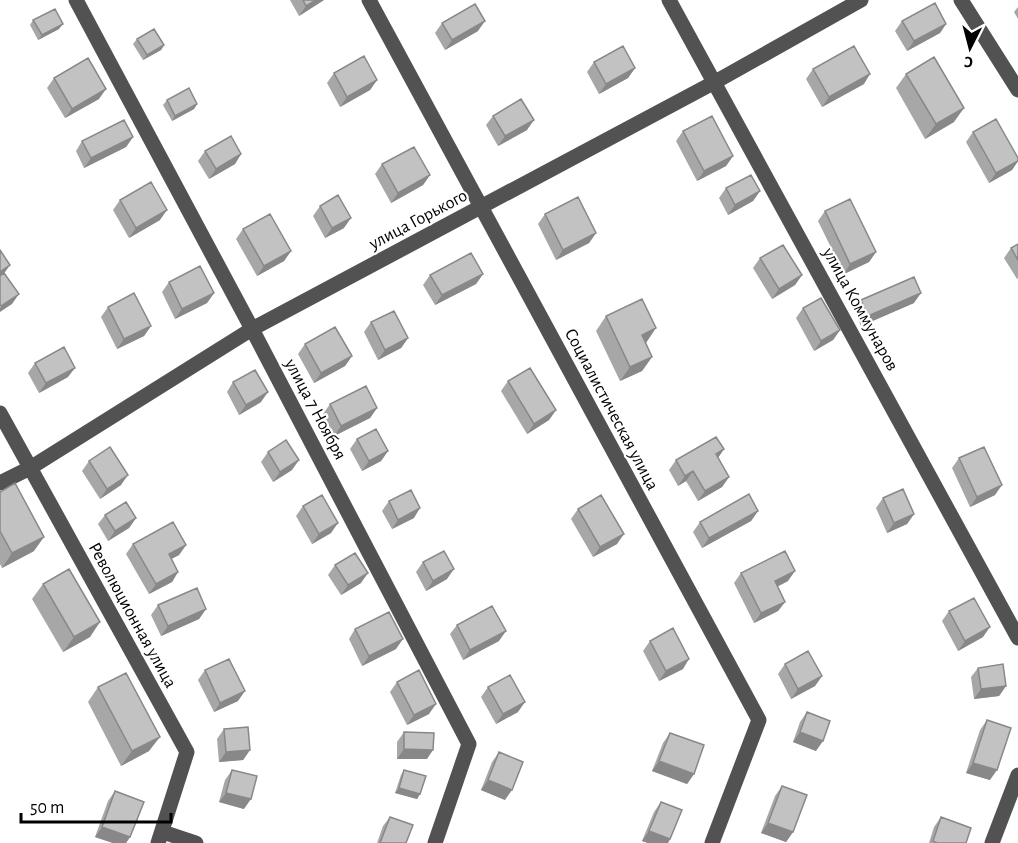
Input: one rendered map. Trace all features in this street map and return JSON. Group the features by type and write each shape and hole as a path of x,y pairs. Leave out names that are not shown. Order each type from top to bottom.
{"street":[{"name":"улица 7 Ноября","path":"76,0 252,329 469,744 435,843"},
{"name":"Социалистическая улица","path":"369,0 759,720 712,843"},
{"name":"улица Коммунаров","path":"669,0 1018,638"},
{"name":"улица Горького","path":"0,483 30,468 252,329 715,82 861,0"},
{"path":"961,0 1018,90"},
{"name":"Революционная улица","path":"0,413 187,752 161,837"},
{"path":"992,843 1018,775"},
{"path":"161,837 196,843"}],"building":[{"path":"303,0 316,0 306,6"},
{"path":"935,3 946,24 914,41 902,21"},
{"path":"475,4 485,21 452,40 442,23"},
{"path":"55,9 63,24 42,35 33,20"},
{"path":"154,29 164,45 147,55 137,39"},
{"path":"623,46 635,68 606,84 594,62"},
{"path":"854,46 870,74 829,97 813,69"},
{"path":"364,56 377,80 347,97 334,73"},
{"path":"934,57 964,108 936,124 906,74"},
{"path":"88,58 106,89 72,109 54,78"},
{"path":"189,88 197,104 175,116 167,100"},
{"path":"521,99 534,120 505,136 493,116"},
{"path":"712,116 733,156 704,171 683,131"},
{"path":"996,119 1018,161 996,173 973,132"},
{"path":"124,120 133,137 91,158 82,141"},
{"path":"231,136 241,154 216,169 205,151"},
{"path":"414,147 430,175 398,193 382,164"},
{"path":"751,175 760,191 735,205 726,188"},
{"path":"151,182 167,210 136,228 120,200"},
{"path":"338,195 351,218 332,228 320,206"},
{"path":"578,197 596,233 563,250 545,214"},
{"path":"850,199 876,252 850,264 825,211"},
{"path":"270,214 291,251 264,266 243,229"},
{"path":"1018,244 1018,260 1011,248"},
{"path":"783,245 802,275 779,289 760,258"},
{"path":"0,250 10,265 0,272"},
{"path":"471,253 483,274 442,295 430,275"},
{"path":"200,266 214,293 182,309 169,282"},
{"path":"4,273 19,294 1,306 0,276"},
{"path":"914,277 921,293 868,316 861,300"},
{"path":"134,293 151,326 124,339 108,307"},
{"path":"821,298 840,330 821,341 803,308"},
{"path":"642,299 656,328 642,335 652,357 630,367 606,316"},
{"path":"394,311 408,338 385,350 371,322"},
{"path":"335,327 352,356 321,373 305,344"},
{"path":"64,347 75,368 46,383 35,363"},
{"path":"530,368 556,410 534,424 508,381"},
{"path":"255,370 268,392 246,405 233,382"},
{"path":"366,386 377,408 341,426 330,404"},
{"path":"376,429 388,451 369,461 357,439"},
{"path":"716,437 724,449 716,454 729,477 705,491 693,471 685,476 676,460"},
{"path":"286,440 299,460 280,472 268,452"},
{"path":"110,447 128,475 107,489 89,461"},
{"path":"984,447 1002,485 977,497 959,458"},
{"path":"15,483 44,537 12,553 0,531 0,492"},
{"path":"903,489 914,514 894,523 883,498"},
{"path":"411,490 420,508 398,520 389,501"},
{"path":"749,494 758,511 709,538 700,522"},
{"path":"322,495 338,523 319,534 303,506"},
{"path":"601,495 624,534 600,547 578,509"},
{"path":"126,502 136,518 115,531 105,515"},
{"path":"173,522 186,545 169,554 178,572 156,584 133,544"},
{"path":"444,551 454,569 433,581 423,562"},
{"path":"785,551 795,571 775,581 785,602 761,613 741,573"},
{"path":"355,553 368,573 348,585 335,565"},
{"path":"69,569 100,622 74,637 43,584"},
{"path":"197,588 206,609 168,626 158,605"},
{"path":"974,598 990,627 965,641 949,611"},
{"path":"492,606 506,631 470,650 457,625"},
{"path":"389,612 403,639 369,656 355,629"},
{"path":"673,628 689,659 666,671 650,641"},
{"path":"808,651 822,676 798,689 785,664"},
{"path":"229,659 245,691 220,703 205,670"},
{"path":"1003,664 1006,686 981,689 978,668"},
{"path":"419,670 436,704 414,715 397,682"},
{"path":"126,673 160,737 132,751 98,687"},
{"path":"510,675 525,702 503,714 488,687"},
{"path":"807,712 830,721 823,741 800,732"},
{"path":"987,720 1011,728 997,770 973,763"},
{"path":"248,727 250,750 226,752 224,729"},
{"path":"404,732 434,733 433,750 404,749"},
{"path":"670,733 704,745 694,774 659,761"},
{"path":"499,752 523,762 512,790 488,780"},
{"path":"232,770 257,776 251,799 226,793"},
{"path":"404,770 426,776 420,794 399,788"},
{"path":"782,786 807,795 793,832 768,823"},
{"path":"115,791 144,802 130,837 102,827"},
{"path":"661,802 682,810 670,839 649,831"},
{"path":"390,817 413,825 406,843 380,843"},
{"path":"941,817 971,828 966,843 933,841"}]}
